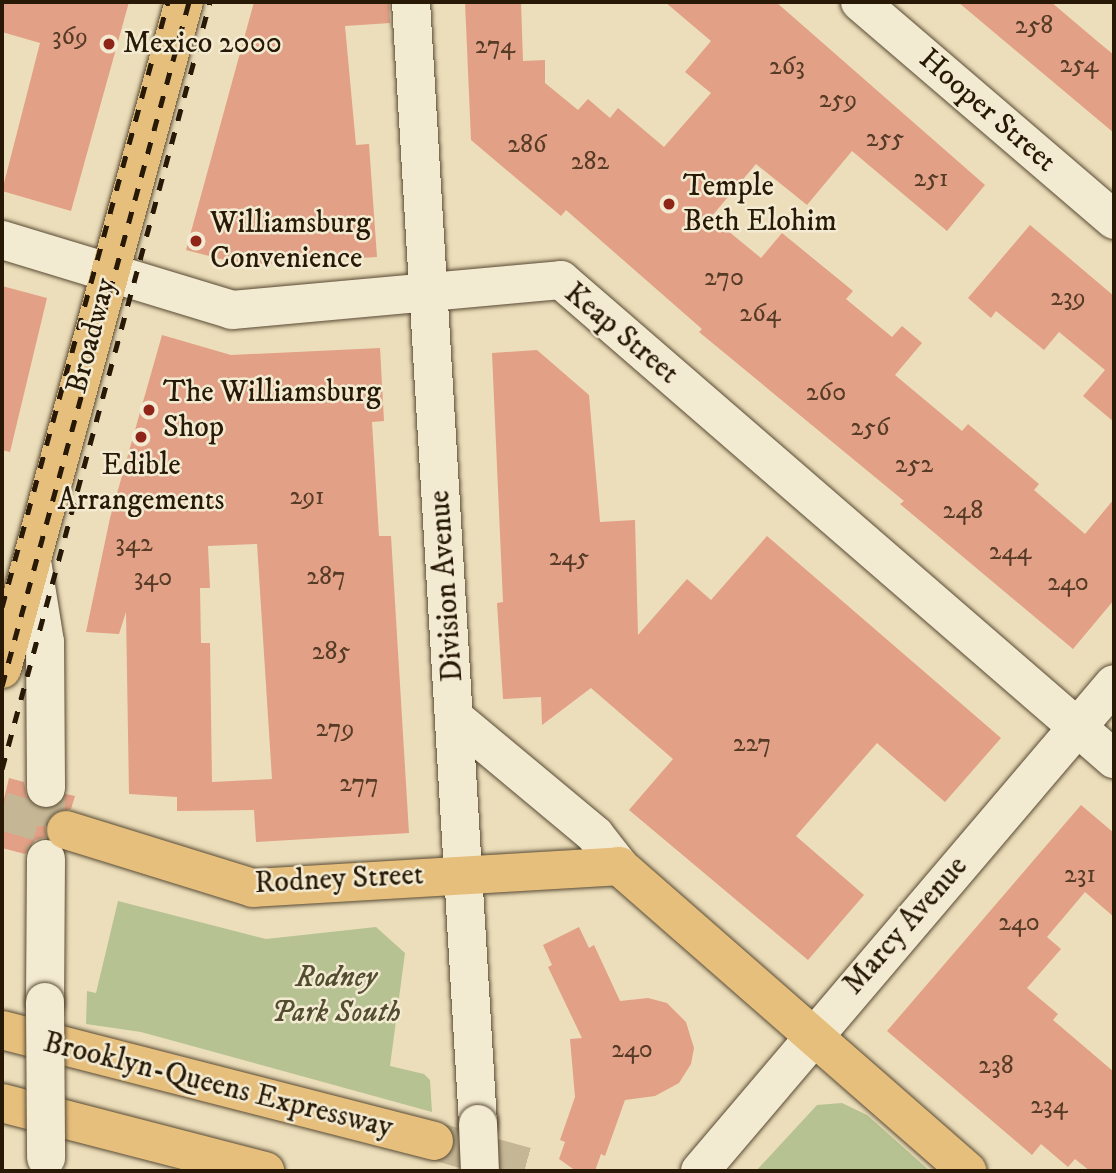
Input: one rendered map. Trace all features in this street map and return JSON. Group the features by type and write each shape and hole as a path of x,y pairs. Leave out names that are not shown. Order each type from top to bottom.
{"main road":[{"name":"Broadway","path":"2,669 184,2"},
{"name":"Rodney Street","path":"56,844 253,888 465,873 502,876 619,866"},
{"path":"619,866 967,1171"},
{"name":"Brooklyn-Queens Expressway","path":"2,1030 434,1141"},
{"path":"2,1103 265,1171"}],"street":[{"name":"Division Avenue","path":"411,2 456,719 480,1171"},
{"name":"Hooper Street","path":"860,2 1114,220"},
{"name":"Keap Street","path":"2,240 232,310 561,280 1114,759"},
{"path":"32,561 45,642 46,788"},
{"name":"Marcy Avenue","path":"700,1171 811,1037 1114,684"},
{"path":"456,719 595,835 619,866"},
{"path":"46,1165 46,1002 56,844"}],"green space":[{"name":"Rodney Park South","path":"118,901 266,939 376,927 405,953 390,1066 424,1074 430,1080 432,1112 141,1032 86,1024 87,991 96,993"},
{"path":"842,1103 867,1115 930,1171 756,1171 817,1105"}],"building":[{"path":"2,2 129,2 71,211 2,191 40,43 2,32"},
{"path":"254,2 389,2 390,23 345,26 356,145 369,144 377,257 244,265 186,250"},
{"path":"465,2 521,2 523,61 545,60 545,83 578,110 588,99 610,118 618,108 664,147 711,93 685,72 711,41 665,2 776,2 985,185 947,231 852,151 807,205 756,164 711,217 761,258 782,233 853,291 846,299 892,337 902,326 922,343 895,375 962,431 968,424 1039,484 1034,490 1085,534 1114,499 1114,600 1073,649 900,504 904,501 699,332 702,329 566,210 561,216 471,140"},
{"path":"958,2 1051,2 1114,55 1114,133"},
{"path":"1030,225 1114,296 1114,422 1083,396 1105,370 1059,332 1044,350 996,311 991,318 968,298"},
{"path":"2,286 47,298 10,452 2,450"},
{"path":"162,335 231,355 380,348 384,421 372,422 379,536 391,536 409,833 256,842 254,810 177,811 177,797 129,794 126,612 119,634 86,632 110,518","holes":["257,544 272,779 212,782 210,643 201,643 200,588 210,588 208,546"]},
{"path":"537,350 589,395 600,522 635,520 638,635 687,579 711,600 767,536 1001,738 945,802 877,743 796,836 864,895 808,960 629,810 673,759 591,688 542,725 541,697 503,699 497,603 503,602 492,353"},
{"path":"9,778 24,782 27,798 36,807 56,807 66,794 75,796 71,809 51,814 45,824 46,837 35,840 25,854 2,848 2,807"},
{"path":"1081,805 1114,833 1114,917 1085,892 1047,937 1061,949 1027,988 1058,1014 1053,1020 1114,1072 1114,1171 1090,1171 1075,1159 1068,1167 1041,1144 1032,1155 887,1031"},
{"path":"579,927 589,948 594,945 620,1001 648,998 667,1003 686,1022 694,1048 691,1064 679,1083 655,1096 625,1100 605,1156 601,1154 595,1171 576,1171 559,1159 565,1142 560,1140 575,1097 570,1039 582,1038 548,967 552,965 543,945"}],"tunnel":[{"path":"46,788 46,859"},
{"path":"2,811 66,830"},
{"path":"434,1141 542,1171"}],"railway":[{"path":"2,607 168,2"},
{"path":"2,686 189,2"},
{"path":"2,769 210,2"}],"place":[{"name":"Mexico 2000","path":"109,44"},
{"name":"Temple Beth Elohim","path":"669,204"},
{"name":"Williamsburg Convenience","path":"196,241"},
{"name":"The Williamsburg Shop","path":"149,410"},
{"name":"Edible Arrangements","path":"141,437"}]}
